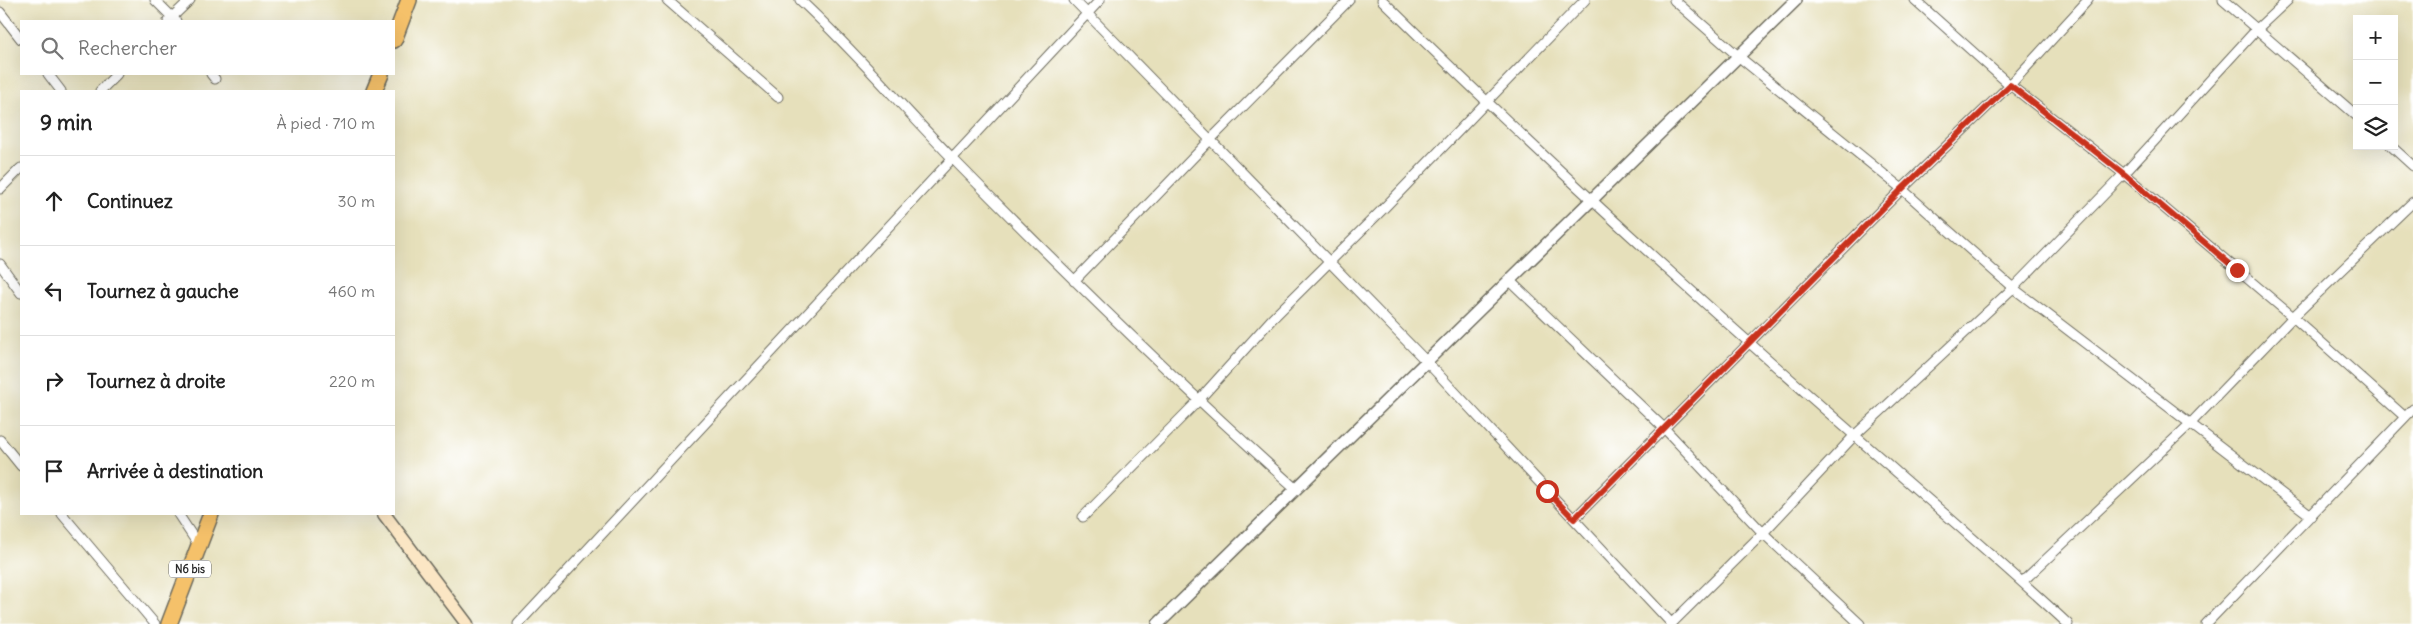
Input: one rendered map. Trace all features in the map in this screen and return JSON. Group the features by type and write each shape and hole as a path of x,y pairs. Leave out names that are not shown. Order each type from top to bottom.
{"highway":[{"path":"395,37 409,0"},
{"path":"374,90 380,75"},
{"name":"N6 bis","path":"169,624 211,515"}],"main road":[{"path":"385,515 467,624"}],"street":[{"path":"155,0 172,20 190,0"},
{"path":"667,0 778,97"},
{"path":"800,0 833,31 953,160 1074,281 1198,401 1296,489"},
{"path":"1074,0 1426,362 1671,624 1762,533 1854,436 2013,288 2124,174 2258,29 2288,0"},
{"path":"518,624 953,160 1100,0"},
{"path":"1074,281 1210,139 1349,0"},
{"path":"1382,0 1486,100 1750,344 2068,624"},
{"path":"1083,517 1198,401 1272,319 1585,0"},
{"path":"1674,0 1738,56 1902,189 2013,288 2189,425 2311,516"},
{"path":"1158,624 1796,0"},
{"path":"1914,0 2010,85 2124,174 2293,317 2405,417"},
{"path":"1574,519 1902,189 2010,85 2088,0"},
{"path":"2223,0 2353,112"},
{"path":"0,12 20,38"},
{"path":"49,75 60,90"},
{"path":"101,90 116,75"},
{"path":"2395,150 2413,166"},
{"path":"0,188 20,169"},
{"path":"2022,582 2189,425 2293,317 2413,202"},
{"path":"0,264 20,292"},
{"path":"1509,280 1664,428 1762,533 1860,624"},
{"path":"2206,624 2413,410"},
{"path":"1,443 20,465"},
{"path":"63,515 155,624"},
{"path":"179,515 199,546"}],"route":[{"path":"1547,491 1574,519 1902,189 2010,85 2124,174 2237,270"}]}
